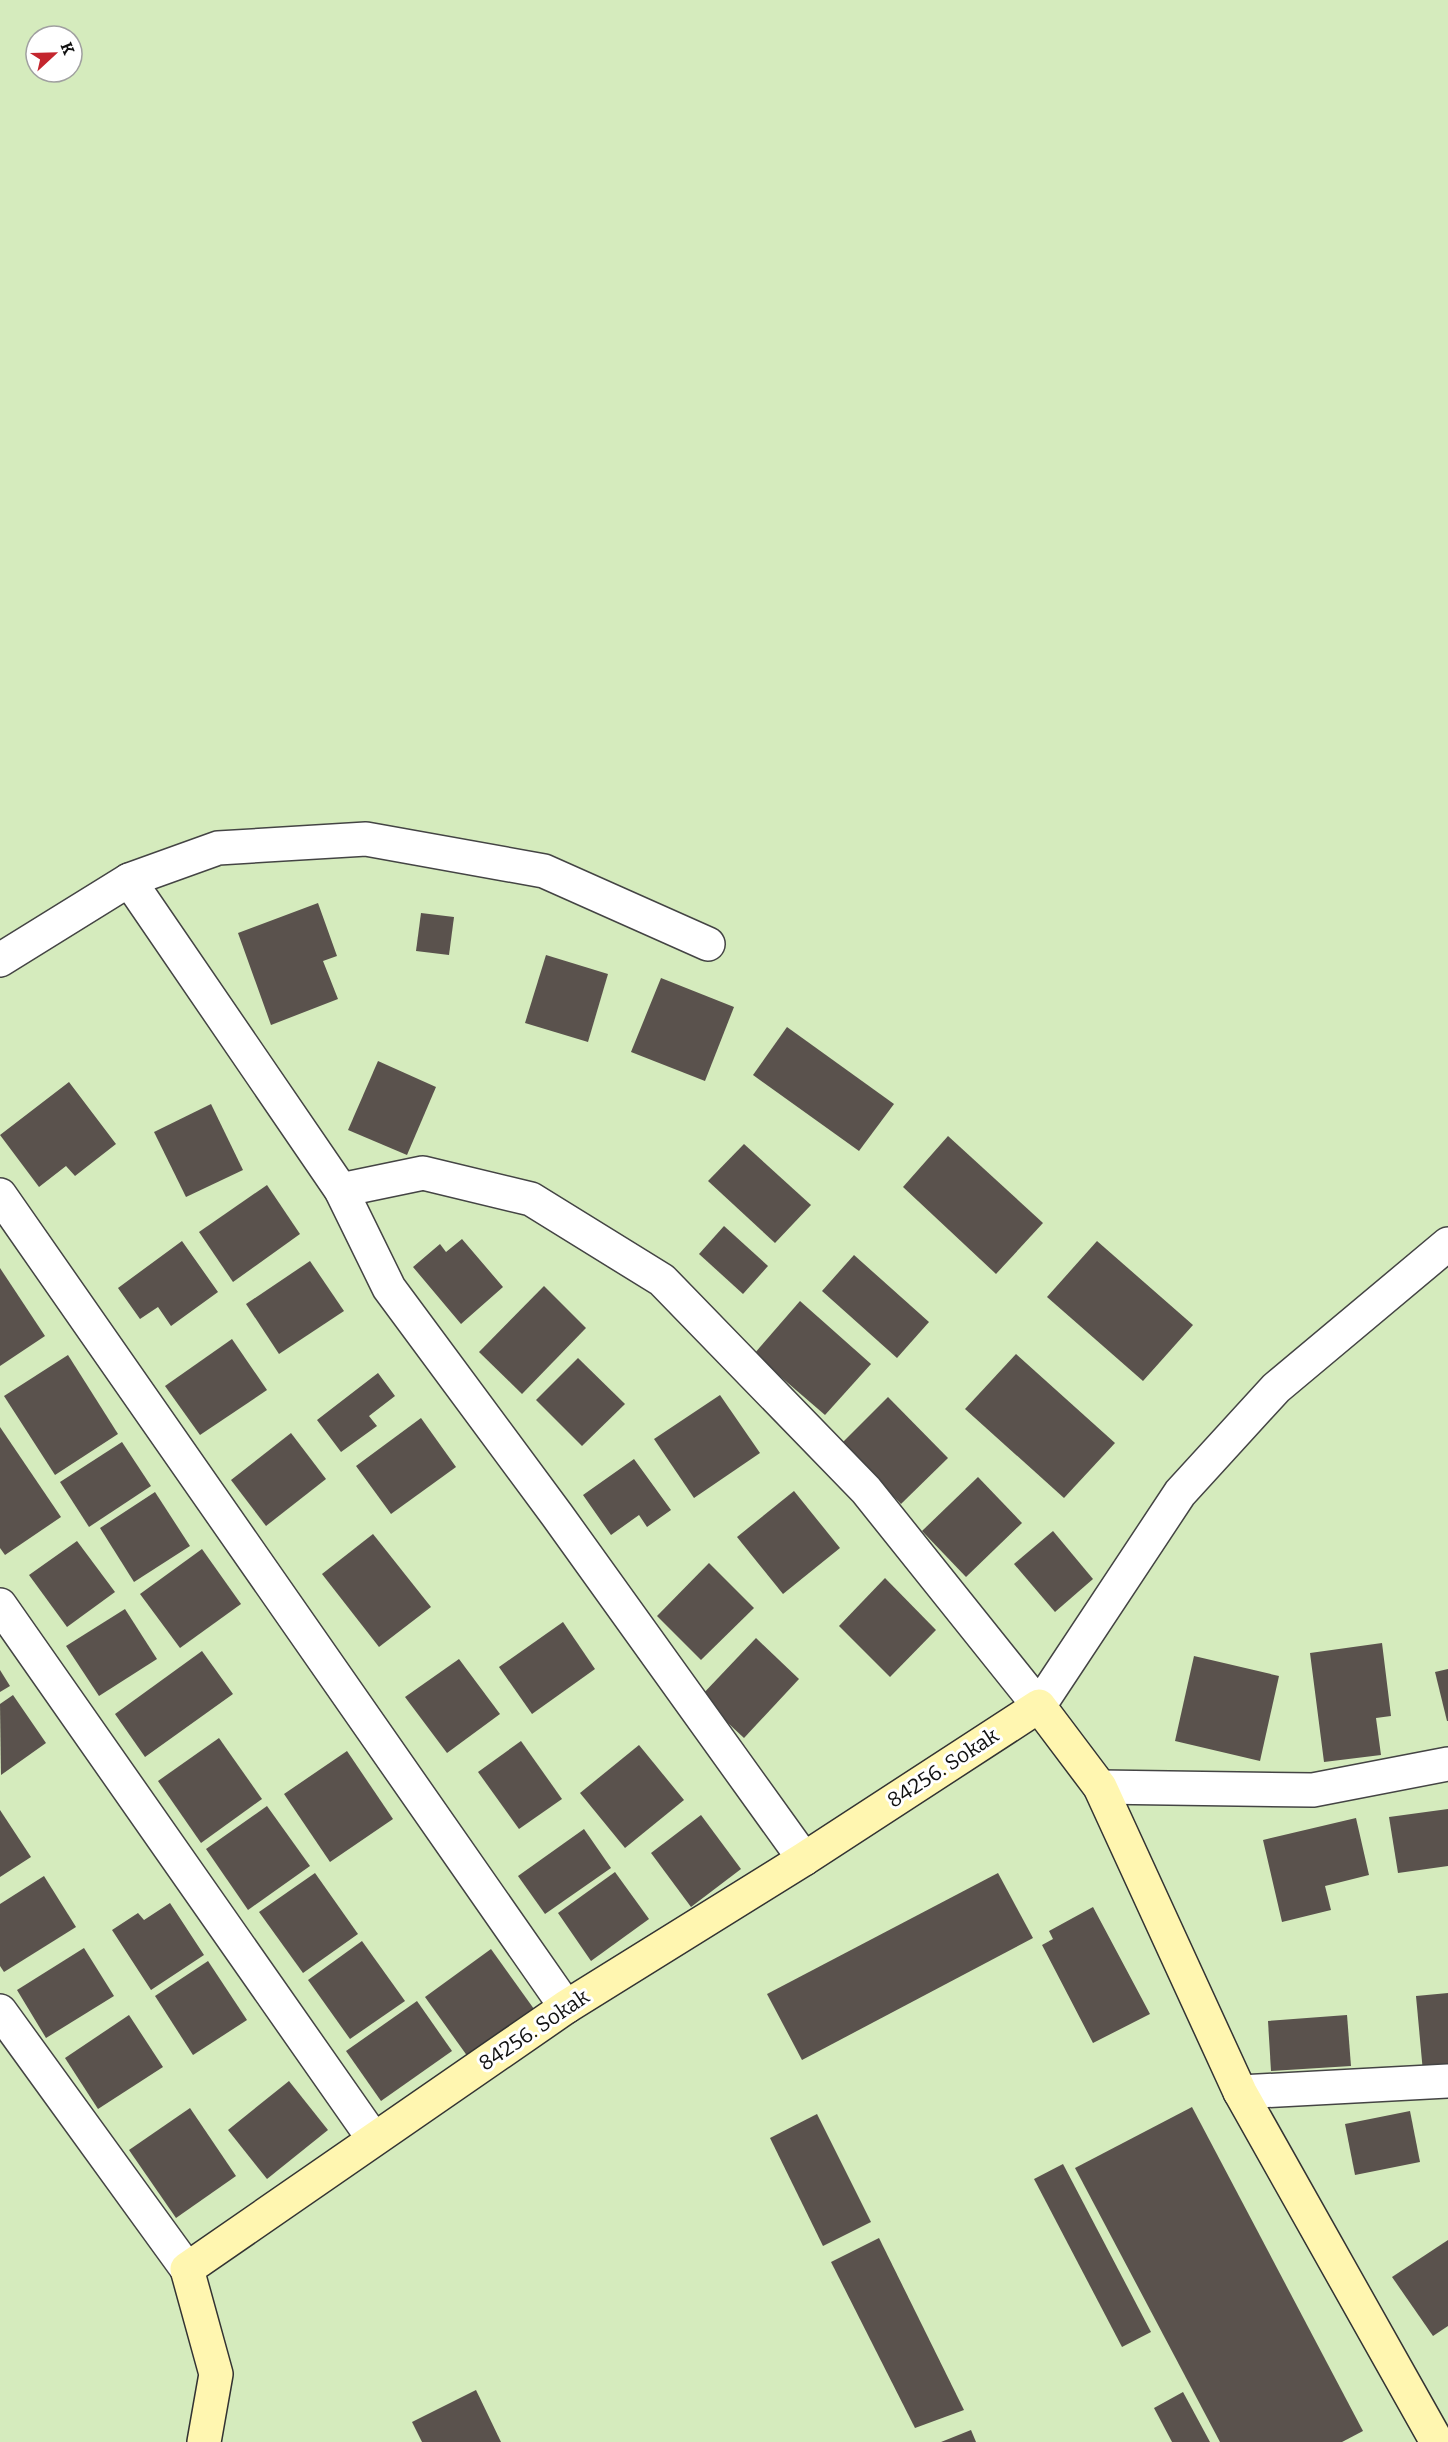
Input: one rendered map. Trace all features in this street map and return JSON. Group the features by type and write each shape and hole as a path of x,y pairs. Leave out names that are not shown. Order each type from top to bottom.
{"street":[{"path":"0,960 129,880 218,848 366,839 544,871 708,944"},
{"path":"129,880 341,1190 389,1288 557,1515 804,1859"},
{"path":"341,1190 423,1173 531,1199 662,1280 866,1490 1039,1706 1100,1787 1240,2092 1437,2442"},
{"path":"0,1195 566,2007"},
{"path":"1039,1706 1180,1493 1276,1388 1448,1244"},
{"path":"0,1605 373,2138"},
{"name":"84256. Sokak","path":"187,2269 373,2138 566,2007 804,1859 1039,1706"},
{"path":"1100,1787 1313,1790 1448,1764"},
{"path":"0,2011 187,2269 216,2374 204,2442"},
{"path":"1240,2092 1448,2081"}],"green space":[{"path":"0,0 1448,0 1448,2442 0,2442"}],"building":[{"path":"318,903 337,956 323,961 338,999 271,1025 238,933"},
{"path":"421,913 454,917 449,955 416,951"},
{"path":"546,955 608,974 588,1042 525,1023"},
{"path":"661,978 734,1007 705,1081 631,1052"},
{"path":"787,1027 894,1104 859,1151 753,1075"},
{"path":"378,1061 436,1087 407,1155 348,1130"},
{"path":"69,1082 116,1144 75,1176 66,1166 39,1187 0,1135"},
{"path":"211,1104 243,1170 186,1197 154,1132"},
{"path":"948,1136 1043,1223 996,1274 903,1187"},
{"path":"744,1144 811,1205 775,1243 708,1181"},
{"path":"267,1185 300,1234 233,1282 199,1232"},
{"path":"724,1226 768,1266 743,1294 699,1254"},
{"path":"462,1239 503,1287 461,1324 413,1267 440,1244 446,1252"},
{"path":"182,1241 218,1292 171,1326 158,1307 140,1319 118,1288"},
{"path":"1097,1241 1193,1325 1143,1381 1047,1297"},
{"path":"854,1255 929,1322 897,1358 822,1291"},
{"path":"310,1261 344,1311 279,1354 246,1304"},
{"path":"0,1268 45,1336 0,1366"},
{"path":"544,1286 586,1328 522,1394 479,1352"},
{"path":"800,1301 871,1364 825,1415 754,1354"},
{"path":"232,1339 267,1390 200,1435 165,1386"},
{"path":"1016,1354 1115,1443 1064,1498 965,1409"},
{"path":"68,1355 118,1434 55,1475 4,1396"},
{"path":"578,1358 625,1404 582,1446 536,1400"},
{"path":"378,1373 395,1396 369,1416 377,1426 341,1452 317,1420"},
{"path":"720,1395 760,1453 694,1498 654,1439"},
{"path":"888,1397 948,1458 901,1504 842,1443"},
{"path":"421,1418 456,1467 391,1514 356,1466"},
{"path":"0,1427 61,1517 5,1555 0,1548"},
{"path":"291,1433 326,1479 266,1526 231,1480"},
{"path":"122,1442 151,1486 89,1527 60,1482"},
{"path":"634,1459 671,1510 647,1527 639,1515 611,1535 583,1495"},
{"path":"978,1477 1022,1523 966,1577 922,1531"},
{"path":"794,1491 840,1548 783,1594 737,1537"},
{"path":"155,1492 190,1546 134,1582 100,1528"},
{"path":"1053,1531 1093,1579 1055,1612 1014,1564"},
{"path":"373,1534 431,1607 379,1647 322,1574"},
{"path":"77,1541 115,1592 67,1627 29,1575"},
{"path":"202,1549 241,1604 180,1648 140,1594"},
{"path":"709,1563 754,1608 701,1660 657,1616"},
{"path":"885,1578 936,1630 890,1677 839,1626"},
{"path":"125,1609 157,1659 99,1696 66,1646"},
{"path":"563,1622 595,1669 532,1714 499,1667"},
{"path":"756,1638 799,1679 744,1738 700,1697"},
{"path":"1382,1643 1391,1716 1376,1718 1381,1755 1324,1762 1310,1653"},
{"path":"202,1651 233,1694 145,1757 115,1714"},
{"path":"1194,1656 1279,1676 1260,1761 1175,1741"},
{"path":"459,1659 500,1714 447,1753 405,1697"},
{"path":"1448,1669 1448,1721 1447,1721 1435,1672"},
{"path":"0,1670 10,1686 0,1692"},
{"path":"13,1695 46,1743 1,1775 0,1704"},
{"path":"219,1738 262,1799 201,1843 158,1781"},
{"path":"521,1741 562,1799 519,1829 478,1772"},
{"path":"639,1745 684,1800 625,1848 580,1793"},
{"path":"347,1751 393,1819 330,1862 284,1794"},
{"path":"267,1806 310,1866 248,1910 206,1849"},
{"path":"1448,1809 1448,1866 1398,1873 1389,1817"},
{"path":"0,1810 31,1857 0,1877"},
{"path":"701,1815 741,1869 691,1907 651,1853"},
{"path":"1356,1818 1369,1875 1325,1886 1331,1910 1282,1922 1263,1840"},
{"path":"584,1829 611,1868 545,1914 518,1876"},
{"path":"615,1872 649,1919 591,1961 558,1913"},
{"path":"315,1873 358,1934 303,1973 259,1912"},
{"path":"998,1873 1033,1938 802,2060 767,1994"},
{"path":"44,1876 76,1927 4,1972 0,1966 0,1904"},
{"path":"170,1903 204,1955 151,1990 112,1930 138,1913 144,1920"},
{"path":"1093,1907 1150,2014 1093,2043 1042,1945 1053,1939 1049,1931"},
{"path":"362,1941 405,2001 350,2039 308,1980"},
{"path":"84,1948 114,1996 46,2038 17,1990"},
{"path":"491,1949 534,2009 468,2057 425,1997"},
{"path":"208,1961 247,2020 193,2055 155,1996"},
{"path":"1448,1993 1448,2069 1423,2072 1416,1996"},
{"path":"417,2001 452,2051 381,2101 346,2051"},
{"path":"129,2015 163,2067 98,2109 65,2058"},
{"path":"1347,2015 1351,2066 1271,2071 1268,2021"},
{"path":"289,2081 328,2130 267,2179 228,2130"},
{"path":"1192,2107 1363,2431 1342,2442 1220,2442 1075,2168"},
{"path":"190,2108 236,2176 176,2218 129,2150"},
{"path":"1410,2111 1420,2162 1355,2175 1345,2124"},
{"path":"817,2114 871,2222 823,2246 770,2138"},
{"path":"1063,2164 1151,2332 1122,2347 1034,2179"},
{"path":"879,2238 964,2410 915,2428 831,2262"},
{"path":"1448,2240 1448,2326 1433,2336 1392,2277"},
{"path":"476,2390 501,2442 422,2442 412,2422"},
{"path":"1183,2392 1210,2442 1172,2442 1154,2408"},
{"path":"971,2430 976,2442 941,2442"}]}
